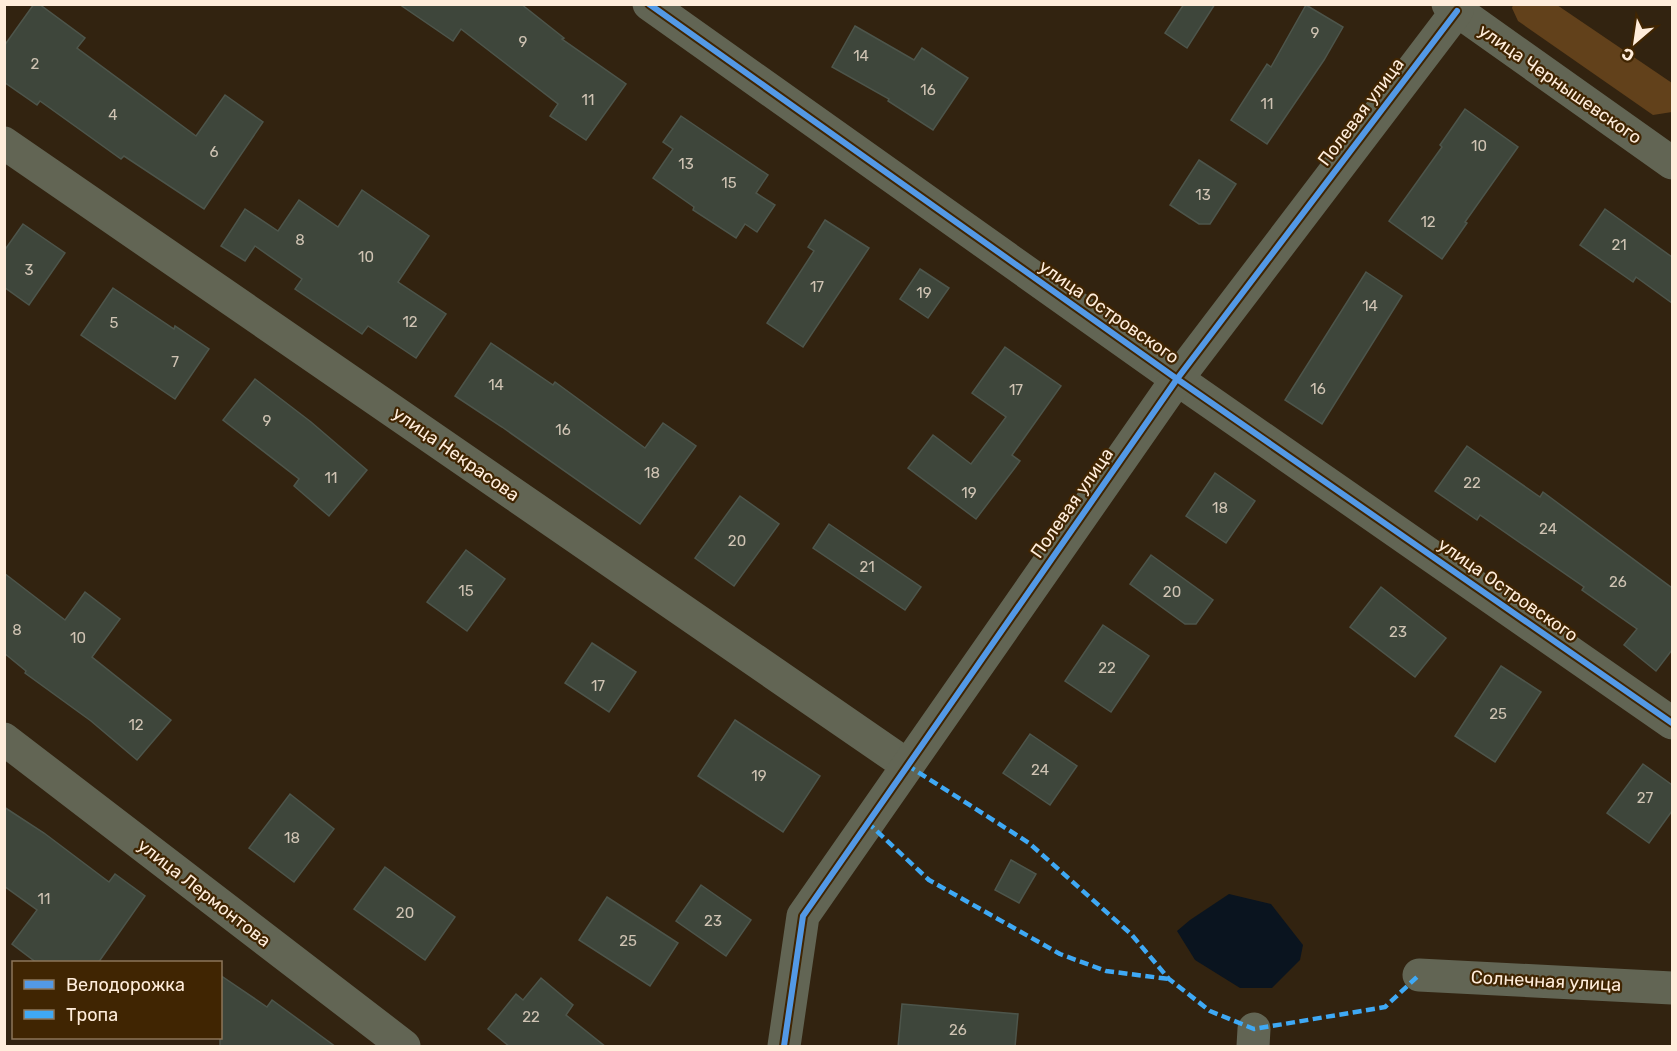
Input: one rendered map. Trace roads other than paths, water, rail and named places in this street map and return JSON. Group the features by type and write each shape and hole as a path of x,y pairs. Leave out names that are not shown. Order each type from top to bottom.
{"street":[{"name":"улица Островского","path":"649,4 1177,379 1672,723"},
{"name":"Полевая улица","path":"784,1047 803,916 1177,379 1453,8"},
{"name":"улица Чернышевского","path":"1453,8 1672,162"},
{"name":"улица Некрасова","path":"4,143 907,765"},
{"name":"улица Лермонтова","path":"4,739 404,1047"},
{"name":"Солнечная улица","path":"1419,975 1672,988"}],"water":[{"path":"1229,894 1271,904 1303,945 1300,960 1272,988 1240,988 1195,960 1177,931"}]}
